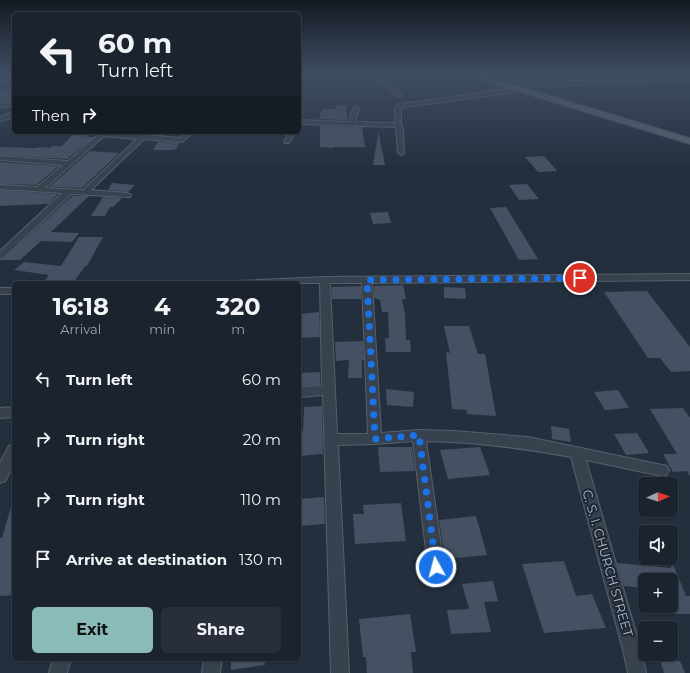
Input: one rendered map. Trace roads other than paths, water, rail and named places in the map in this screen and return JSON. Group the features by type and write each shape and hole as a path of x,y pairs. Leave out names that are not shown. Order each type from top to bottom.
{"main road":[{"path":"569,105 690,141"}],"street":[{"path":"401,105 398,108 401,154"},
{"path":"352,123 356,108"},
{"path":"0,119 6,118 12,114"},
{"path":"301,122 398,125"},
{"path":"38,190 103,134"},
{"path":"84,193 145,134 182,140 188,134"},
{"path":"287,142 291,134"},
{"path":"0,158 69,163"},
{"path":"0,187 127,195"},
{"path":"0,256 68,192"},
{"path":"297,281 690,277"},
{"path":"325,280 340,673"},
{"path":"367,280 375,439"},
{"path":"0,291 12,290"},
{"path":"301,392 328,390"},
{"path":"0,413 12,412"},
{"path":"419,435 436,567"},
{"path":"331,440 375,439 419,435 454,436 528,444 662,470"},
{"path":"0,477 12,454"},
{"name":"C. S. I. CHURCH STREET","path":"577,454 632,650 637,673"},
{"path":"58,673 61,661"},
{"path":"211,673 213,661"}]}
